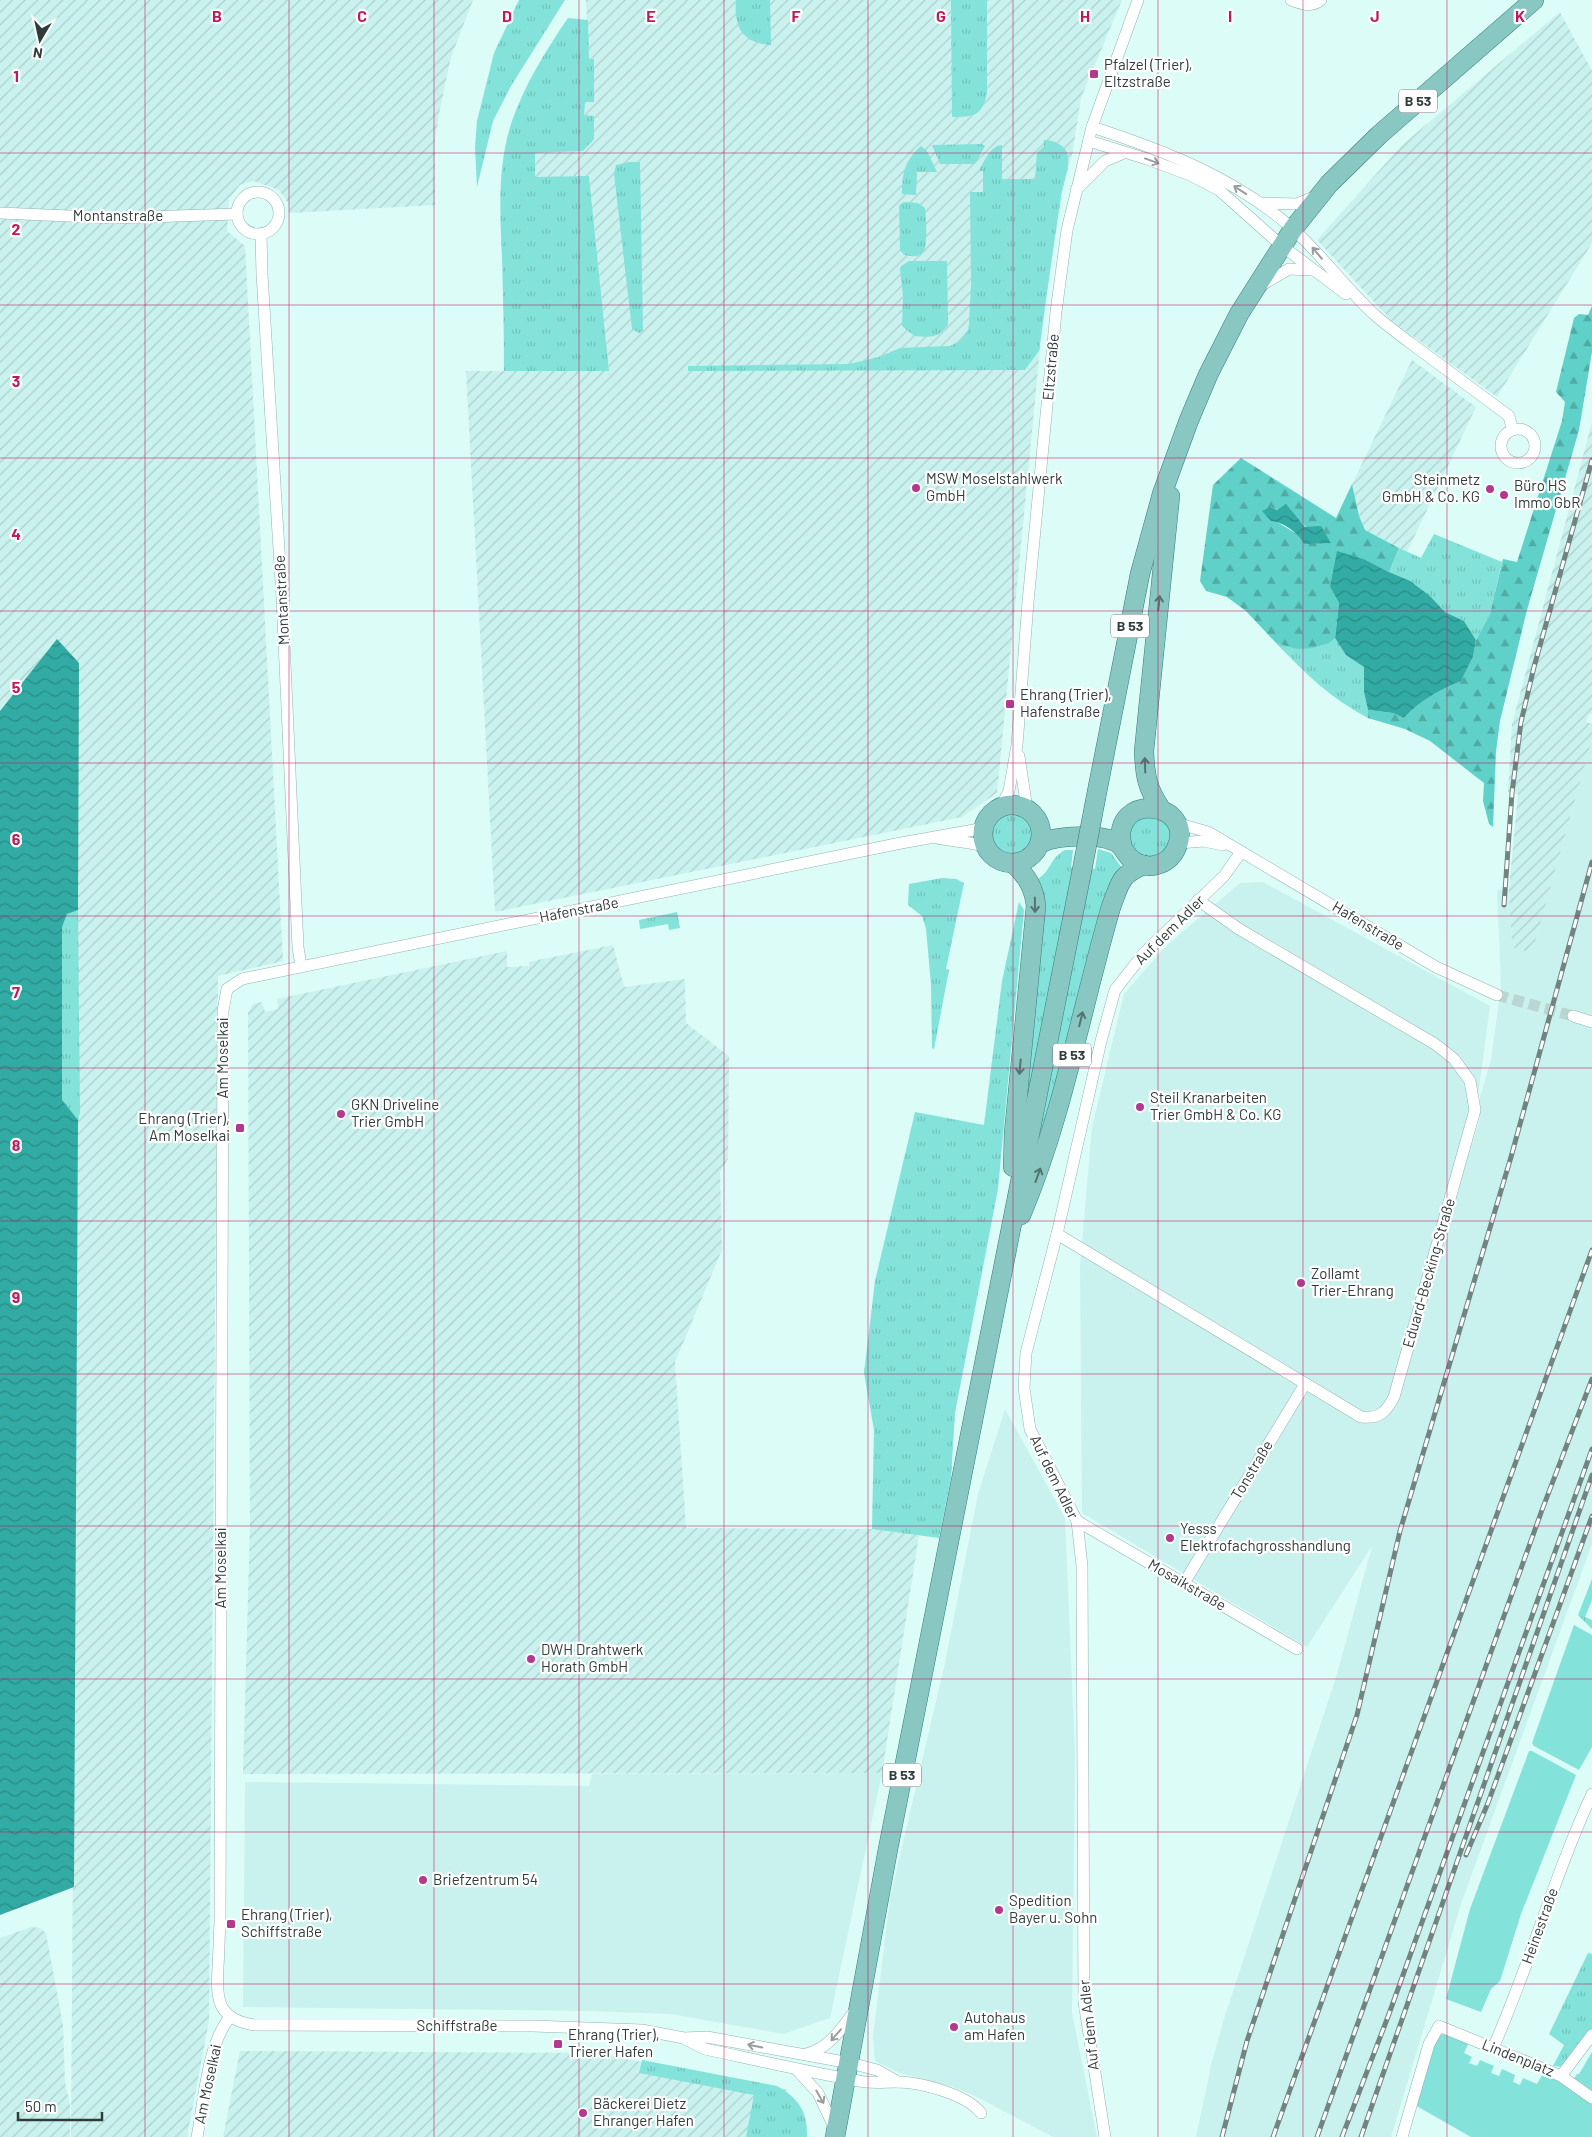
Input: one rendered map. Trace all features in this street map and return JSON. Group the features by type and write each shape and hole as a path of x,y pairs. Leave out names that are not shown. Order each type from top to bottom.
{"main road":[{"name":"B 53","path":"835,2134 891,1831 1140,574 1151,530 1174,458 1208,375 1252,291 1293,229 1320,194 1379,135 1534,0"},
{"path":"1174,458 1144,751 1145,776 1150,793 1161,809 1170,815 1176,823 1179,843"},
{"path":"986,847 983,833 984,826 994,811 1001,807 1014,805 1058,827 1115,826 1124,822"},
{"path":"1144,865 1134,862 1127,855 1122,846 1120,834 1124,822 1140,808 1151,807 1161,809"},
{"path":"1032,814 1042,831 1041,843"},
{"path":"1014,864 1030,858 1041,843 1048,840 1088,837 1106,838 1122,846"},
{"name":"B 53","path":"1006,1253 1039,1174 1111,907 1124,877 1129,871 1144,865 1155,866 1166,861 1174,853 1179,843"},
{"name":"B 53","path":"986,847 997,860 1014,864 1023,872 1033,887 1036,906 1014,1133 1010,1228"}],"street":[{"name":"Eltzstraße","path":"1001,807 1009,791 1017,744 1028,602 1056,312 1067,230 1092,127 1138,0"},
{"path":"1291,0 1307,5 1313,5 1321,0"},
{"path":"1092,127 1123,137 1193,165 1228,182 1260,202 1293,229 1374,314"},
{"path":"1088,141 1147,159 1190,175 1219,190 1282,246 1509,416 1512,429"},
{"path":"1076,190 1105,161 1124,153"},
{"path":"265,192 278,203 280,217 274,227 261,234 247,231 242,226 237,214 241,200 250,193 265,192"},
{"path":"1260,202 1297,204 1320,194"},
{"name":"Montanstraße","path":"0,213 114,218 237,214"},
{"name":"Montanstraße","path":"261,234 282,598 300,966"},
{"path":"1252,291 1289,269 1313,270"},
{"name":"Eltzstraße","path":"1017,744 1032,814"},
{"name":"Hafenstraße","path":"1176,823 1208,832 1436,967 1497,995"},
{"name":"Hafenstraße","path":"227,989 242,979 300,966 974,830 984,826"},
{"name":"Hafenstraße","path":"935,837 951,842 977,844 986,847"},
{"name":"Hafenstraße","path":"1179,843 1192,841 1215,842 1241,852"},
{"name":"Auf dem Adler","path":"1107,2135 1084,2002 1082,1566 1077,1521 1030,1429 1024,1388 1026,1353 1057,1234 1101,1041 1116,990 1144,953 1224,876 1241,852"},
{"name":"Eduard-Becking-Straße","path":"1057,1234 1361,1417 1381,1416 1389,1407 1394,1397 1475,1110 1470,1081 1454,1059 1435,1044 1239,929 1198,900"},
{"name":"Am Moselkai","path":"197,2137 214,2052 221,2031 230,2017 222,2007 217,1991 220,1923 223,1011 227,989"},
{"path":"1573,1016 1592,1022"},
{"name":"Tonstraße","path":"1184,1583 1305,1384"},
{"name":"Mosaikstraße","path":"1077,1521 1297,1649"},
{"name":"Heinestraße","path":"1493,2048 1515,1998 1541,1922 1590,1802"},
{"path":"803,2055 817,2050 830,2042 860,2004"},
{"name":"Schiffstraße","path":"230,2017 240,2022 260,2025 533,2026 642,2030 684,2038 708,2037 803,2055 848,2071"},
{"name":"Lindenplatz","path":"1402,2137 1428,2044 1439,2026 1562,2076 1592,2098"},
{"path":"1562,2076 1592,2035"},
{"name":"Schiffstraße","path":"684,2038 705,2050 796,2069 848,2071"},
{"path":"796,2069 818,2092 835,2134"},
{"path":"848,2071 878,2070 898,2082"},
{"path":"848,2071 872,2083 898,2082 949,2093 975,2106 981,2113"}],"shaded area":[{"path":"0,0 473,0 451,57 440,109 435,140 435,205 289,213 288,203 279,190 253,181 240,185 229,199 227,231 245,246 283,961 218,976 209,2021 187,2137 71,2137 78,1120 62,927 0,711"},
{"path":"586,0 1122,0 1081,98 1072,156 1061,194 1046,287 997,793 962,817 495,912 466,371 609,371 589,177 535,178 535,153 583,151 584,102 594,102 594,59 589,59"},
{"path":"1560,12 1592,71 1592,243 1497,397 1392,321 1317,240 1402,145"},
{"path":"1412,360 1476,407 1407,552 1365,530 1359,516 1352,484"},
{"path":"1592,422 1592,714 1589,714 1586,722 1592,724 1592,739 1532,953 1512,947 1509,889 1518,794 1508,792 1512,724"},
{"path":"1592,739 1592,1544 1461,1904 1391,2137 1196,2137 1211,2066 1223,2022 1337,1674 1372,1546 1307,1647 1082,1513 1080,1267 1092,1127 1124,994 1166,946 1240,883 1263,882 1490,1006 1471,1148 1480,1118 1480,1097 1491,1060 1501,986 1497,890 1509,889 1512,947 1532,952"},
{"path":"613,945 624,987 685,979 686,1023 729,1056 728,1159 720,1172 722,1250 675,1362 686,1528 872,1529 919,1535 882,1773 243,1774 250,1525 248,1012 253,1004 262,1002 265,1012 278,1009 277,999 507,951 507,967 529,966 529,962"},
{"path":"1005,1409 1065,1518 1075,1753 1072,2013 1097,2137 1053,2137 975,2096 953,2087 900,2073 875,2061 873,2037 890,1898 945,1663 978,1494"},
{"path":"882,1773 830,2018 783,2034 671,2014 587,2011 243,2007 245,1782 589,1786 592,1774"},
{"path":"31,1927 40,1928 46,1933 63,2025 65,2082 70,2105 70,2137 0,2137 0,1938"},
{"path":"240,2051 601,2053 668,2068 786,2089 802,2126 799,2137 223,2137"}],"green space":[{"path":"519,0 565,0 511,86 493,121 477,187 475,148 477,121 494,53"},
{"path":"736,0 770,0 771,45 753,41 742,32 737,18"},
{"path":"951,0 987,0 987,93 985,101 980,111 976,114 952,117"},
{"path":"568,18 588,20 589,59 594,59 594,102 585,102 584,115 594,116 594,139 583,151 535,153 535,177 589,176 609,371 504,371 500,206 504,154 512,121 523,94 544,55"},
{"path":"1044,140 1055,142 1062,146 1067,152 1068,160 1052,255 1039,351 1025,370 688,371 688,366 849,364 879,357 900,348 950,346 960,341 968,330 969,324 971,284 970,192 983,192 983,171 979,171 988,154 994,148 1002,145 1002,179 1035,179 1037,153 1044,146"},
{"path":"982,144 985,146 975,164 940,164 932,145"},
{"path":"921,146 927,151 937,172 917,172 916,195 902,194 906,167 911,156"},
{"path":"640,162 643,331 639,333 632,329 614,174 616,165"},
{"path":"904,202 918,203 925,208 926,244 923,252 917,256 904,255 900,250 899,205"},
{"path":"909,261 947,261 948,325 937,335 929,337 914,336 902,326 903,296 900,269 901,266"},
{"path":"1592,306 1592,352 1579,430 1527,610 1500,721 1496,751 1493,827 1489,824 1483,801 1484,783 1430,741 1405,729 1368,718 1368,710 1393,713 1404,718 1430,696 1461,681 1473,657 1476,640 1490,614 1503,559 1517,562 1562,421 1565,402 1556,392 1574,318 1579,314 1588,315"},
{"path":"1241,458 1336,518 1352,484 1359,516 1365,530 1399,548 1389,572 1366,560 1330,587 1339,603 1335,638 1329,643 1313,648 1297,649 1276,643 1246,611 1227,597 1206,591 1200,581 1213,485","holes":["1270,507 1295,516 1306,527 1330,542 1312,543 1277,522"]},
{"path":"1434,534 1502,562 1490,614 1476,640 1464,621 1445,612 1430,596 1389,572 1399,548 1421,558"},
{"path":"1335,638 1347,655 1364,667 1364,692 1368,718 1319,685 1276,643 1307,648 1321,646"},
{"path":"1009,813 1017,813 1029,819 1035,835 1029,851 1017,857 1009,857 997,851 991,839 991,831 997,819"},
{"path":"1160,815 1171,830 1167,849 1158,855 1150,857 1133,851 1127,833 1136,817"},
{"path":"1098,849 1111,853 1124,871 1030,1165 1091,868 1095,869"},
{"path":"1065,850 1073,850 1071,868 1073,868 1021,1141 1035,880 1044,874 1056,857"},
{"path":"942,878 956,879 964,883 946,969 949,970 934,1049 932,1048 931,985 926,929 922,916 908,905 909,884"},
{"path":"1019,902 1024,910 998,1189 955,1413 951,1478 939,1538 872,1529 874,1430 864,1373 875,1281 915,1112 984,1125 1002,981"},
{"path":"78,910 80,1113 78,1120 62,1101 62,927 67,914"},
{"path":"677,912 680,928 669,930 668,924 640,929 639,920"},
{"path":"1592,1579 1592,1600 1585,1617 1592,1620 1592,1629 1578,1615"},
{"path":"1574,1625 1592,1635 1592,1747 1579,1770 1534,1746 1532,1743"},
{"path":"1529,1751 1576,1775 1521,1914 1500,1981 1491,1989 1481,2012 1446,1999 1470,1909"},
{"path":"1588,1953 1592,1954 1592,2030 1564,2067 1553,2066 1564,2045 1549,2034"},
{"path":"1444,2034 1469,2042 1464,2053 1472,2057 1469,2063 1477,2066 1480,2060 1494,2066 1491,2073 1499,2076 1502,2069 1515,2075 1513,2082 1520,2085 1523,2078 1537,2084 1543,2073 1564,2082 1592,2102 1592,2137 1471,2137 1415,2105 1435,2040 1438,2036"},
{"path":"1592,2052 1592,2093 1573,2080 1579,2074"},
{"path":"642,2060 777,2086 791,2096 801,2107 806,2121 807,2137 746,2137 754,2095 639,2073"}],"water":[{"path":"1286,504 1305,527 1321,526 1331,543 1304,544 1295,532 1281,523 1271,521 1262,511 1270,507 1277,510"},
{"path":"1337,551 1366,560 1410,581 1430,596 1445,612 1464,621 1476,640 1473,657 1461,681 1430,696 1404,718 1393,713 1368,710 1364,692 1364,667 1346,655 1335,638 1339,603 1330,587"},
{"path":"57,639 79,663 78,910 67,914 62,927 62,1100 78,1120 74,1887 0,1915 0,711"}],"tunnel":[{"path":"1497,995 1573,1016"}],"railway":[{"path":"1504,905 1512,793 1521,722 1534,667 1592,460"},
{"path":"1222,2137 1247,2041 1357,1715 1400,1531 1511,1157 1592,862"},
{"path":"1273,2137 1592,1250"},
{"path":"1317,2137 1542,1510 1592,1379"},
{"path":"1342,2137 1389,2014 1592,1449"},
{"path":"1361,2137 1592,1475"},
{"path":"1466,1855 1488,1803 1592,1516"}],"place":[{"name":"Pfalzel (Trier), Eltzstraße","path":"1094,74"},
{"name":"MSW Moselstahlwerk GmbH","path":"916,488"},
{"name":"Steinmetz GmbH & Co. KG","path":"1490,489"},
{"name":"Büro HS Immo GbR","path":"1504,495"},
{"name":"Ehrang (Trier), Hafenstraße","path":"1010,704"},
{"name":"Steil Kranarbeiten Trier GmbH & Co. KG","path":"1140,1107"},
{"name":"GKN Driveline Trier GmbH","path":"341,1114"},
{"name":"Ehrang (Trier), Am Moselkai","path":"240,1128"},
{"name":"Zollamt Trier-Ehrang","path":"1301,1283"},
{"name":"Yesss Elektrofachgrosshandlung","path":"1170,1538"},
{"name":"DWH Drahtwerk Horath GmbH","path":"531,1659"},
{"name":"Briefzentrum 54","path":"423,1880"},
{"name":"Spedition Bayer u. Sohn","path":"999,1910"},
{"name":"Ehrang (Trier), Schiffstraße","path":"231,1924"},
{"name":"Autohaus am Hafen","path":"954,2027"},
{"name":"Ehrang (Trier), Trierer Hafen","path":"558,2044"},
{"name":"Bäckerei Dietz Ehranger Hafen","path":"583,2113"}]}
